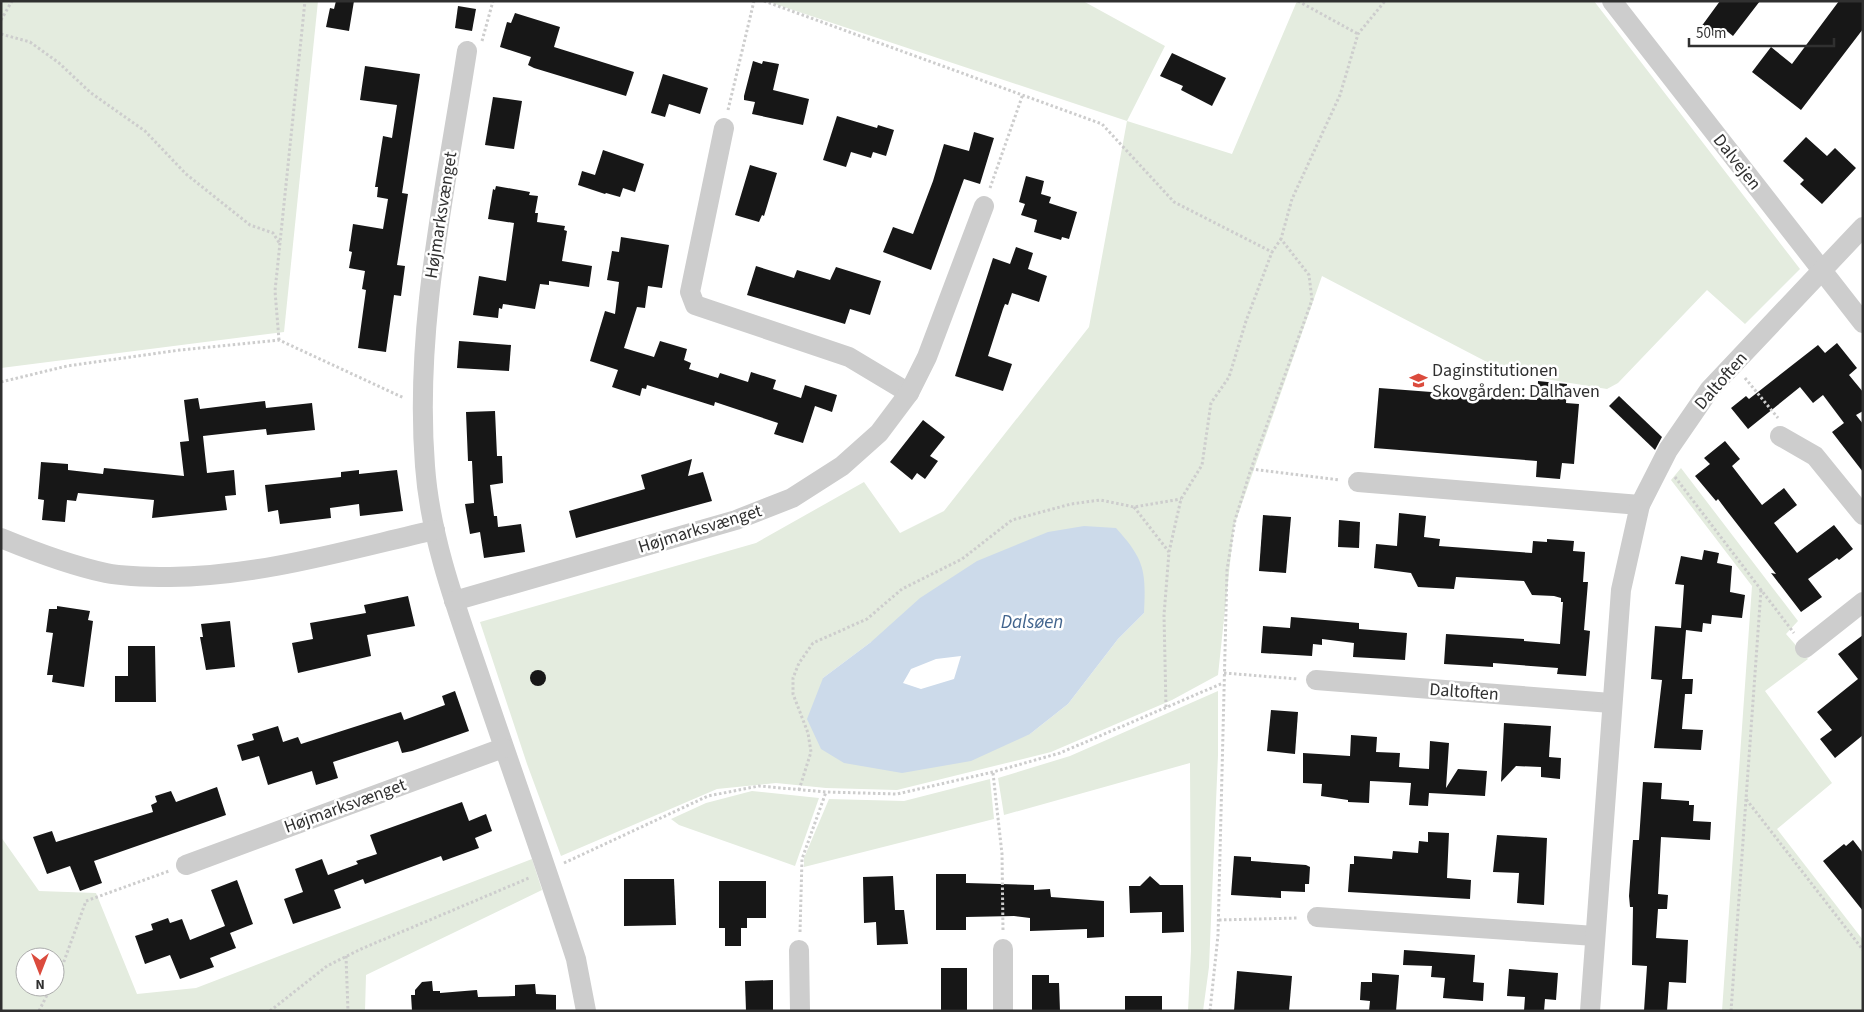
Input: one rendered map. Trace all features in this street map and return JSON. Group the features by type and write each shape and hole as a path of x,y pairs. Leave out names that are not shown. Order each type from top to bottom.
{"street":[{"name":"Dalvejen","path":"1612,1 1863,323"},
{"name":"Højmarksvænget","path":"467,51 425,317 422,407 425,468 435,530 454,602 576,959 586,1011"},
{"path":"724,128 690,292 695,305 849,357 909,393"},
{"name":"Højmarksvænget","path":"454,602 736,520 792,498 842,466 879,434 909,393 927,357 984,206"},
{"name":"Daltoften","path":"1590,1011 1611,703 1621,590 1640,505 1662,460 1710,389 1863,228"},
{"path":"1780,436 1815,456 1863,515"},
{"path":"1358,482 1640,505"},
{"path":"1,538 49,558 107,574 154,577 208,577 264,570 435,530"},
{"path":"1805,648 1863,602"},
{"name":"Daltoften","path":"1316,680 1611,703"},
{"name":"Højmarksvænget","path":"186,865 503,748"},
{"path":"1316,917 1595,936"},
{"path":"1003,949 1003,1011"},
{"path":"799,950 800,1011"}],"path":[{"path":"1,20 12,1"},
{"path":"279,340 275,291 305,1"},
{"path":"467,51 484,40 493,1"},
{"path":"724,128 754,1"},
{"path":"764,1 1102,124 1174,202 1272,252"},
{"path":"1300,1 1358,34"},
{"path":"1166,708 1164,615 1169,552 1180,499 1202,465 1211,403 1229,377 1246,321 1272,252 1281,239 1292,199 1340,95 1358,34 1385,1"},
{"path":"1,34 30,42 59,63 91,93 145,131 193,180 250,225 273,233 280,244"},
{"path":"984,206 1023,94"},
{"path":"1210,1011 1219,920 1227,570 1235,520 1251,469 1312,300 1309,274 1281,239"},
{"path":"1,382 68,366 180,350 279,340 422,407"},
{"path":"1734,364 1778,418 1780,436"},
{"path":"1662,460 1805,648"},
{"path":"1251,469 1358,482"},
{"path":"799,790 811,752 808,733 793,694 792,678 799,663 813,643 867,619 902,589 962,559 1012,520 1071,504 1100,500 1134,507 1180,499"},
{"path":"1134,507 1169,552"},
{"path":"1731,1011 1761,590"},
{"path":"1224,673 1316,680"},
{"path":"270,1011 327,966 346,956 547,870 708,796 759,786 826,792 897,794 993,772 1060,753 1223,682"},
{"path":"993,772 1002,854 1003,949"},
{"path":"799,950 802,859 826,792"},
{"path":"1746,799 1863,950"},
{"path":"65,959 86,901 186,865"},
{"path":"1219,920 1316,917"},
{"path":"346,956 348,1011"},
{"path":"39,1011 46,997"}],"shaded area":[{"path":"1,1 318,1 284,332 1,368"},
{"path":"766,1 1083,1 1165,46 1127,121"},
{"path":"1297,1 1594,1 1800,269 1745,324 1707,290 1618,383 1607,389 1508,373 1322,276 1234,526 1218,675 1172,700 1051,752 897,790 826,788 776,783 717,789 561,856 527,764 480,622 756,543 864,482 900,533 944,511 1089,327 1127,121 1232,154","holes":["1144,613 1118,639 1068,704 1030,734 823,678 871,642"]},
{"path":"1681,468 1798,621 1786,634 1808,659 1765,691 1832,783 1777,829 1863,940 1863,1011 1722,1011 1752,586 1671,480"},
{"path":"1218,691 1218,755 1209,967 1203,1011 1188,1011 1191,951 1190,763 1004,815 998,778 1070,756"},
{"path":"990,779 994,819 804,867 804,858 829,799 904,801"},
{"path":"752,791 819,798 795,866 679,825 671,819 706,803"},
{"path":"1,837 39,891 96,893 137,994 196,988 532,859 542,890 366,975 365,1011 1,1011"}],"water":[{"name":"Dalsøen","path":"1084,526 1116,528 1133,549 1142,567 1144,576 1144,613 1118,639 1068,704 1030,734 971,761 902,773 844,763 821,749 807,719 823,678 871,642 920,598 977,561 1048,532","holes":["961,656 954,679 921,689 903,683 911,669 936,659"]}],"building":[{"path":"336,1 354,1 349,31 326,27 330,8 334,9"},
{"path":"1720,1 1760,1 1733,36 1723,28 1716,38 1701,27"},
{"path":"1839,1 1863,1 1863,29 1801,110 1752,72 1771,47 1792,64"},
{"path":"458,6 476,9 472,31 455,28"},
{"path":"515,13 560,27 554,47 634,72 626,96 534,68 528,65 531,57 500,47 507,22 511,23"},
{"path":"1172,53 1226,78 1212,106 1181,90 1183,86 1160,76"},
{"path":"753,61 762,64 763,61 779,64 773,90 809,99 803,125 752,114 755,102 744,100 744,96"},
{"path":"365,66 420,74 402,193 408,194 397,265 405,266 401,296 394,295 386,352 358,348 366,290 362,289 365,271 349,268 352,252 349,251 353,224 383,229 388,199 377,197 378,187 375,187 383,136 392,138 397,105 360,100"},
{"path":"663,74 708,88 700,114 669,104 665,117 651,113"},
{"path":"493,97 522,101 514,149 485,145"},
{"path":"837,116 877,128 878,125 894,130 886,156 873,152 871,158 851,152 846,167 823,160"},
{"path":"974,132 994,138 980,184 964,179 931,270 883,252 893,227 913,234 933,181 944,144 969,151"},
{"path":"1806,137 1827,156 1835,148 1856,168 1822,204 1800,184 1804,180 1783,161"},
{"path":"603,150 644,164 635,192 623,188 620,197 578,185 582,171 595,175"},
{"path":"750,165 777,173 764,216 762,215 759,222 735,215"},
{"path":"1026,176 1044,181 1041,194 1051,197 1049,203 1077,212 1069,239 1062,237 1061,240 1034,232 1037,220 1021,215 1025,204 1019,202"},
{"path":"496,186 530,192 529,195 538,196 535,213 538,213 537,222 565,226 564,230 567,231 562,261 592,266 589,287 549,281 549,285 540,284 535,309 503,304 502,309 499,308 498,318 473,315 479,276 506,281 514,223 488,219 493,189 495,190"},
{"path":"621,237 669,245 662,288 648,286 645,308 637,307 624,348 654,357 660,341 687,349 684,360 691,363 689,369 718,378 720,373 748,382 751,372 776,380 773,389 801,398 805,385 837,395 832,412 815,406 803,443 774,434 778,423 715,402 714,406 647,385 646,389 642,388 640,396 612,387 618,370 590,361 605,311 615,314 619,282 607,280 612,251 619,252"},
{"path":"1016,247 1033,253 1028,269 1047,276 1039,302 1012,293 1008,305 1005,304 1003,309 988,356 1012,364 1003,391 955,376 993,258 1010,264"},
{"path":"756,266 794,278 797,270 830,280 836,267 881,281 870,315 850,309 845,324 747,295"},
{"path":"459,341 511,345 509,371 457,368"},
{"path":"1837,343 1857,368 1849,375 1863,392 1863,411 1856,415 1863,424 1863,472 1832,432 1844,423 1823,395 1813,403 1800,387 1748,429 1731,408 1746,396 1749,399 1818,345 1825,353"},
{"path":"1538,381 1567,384 1566,403 1579,404 1574,464 1562,463 1560,479 1536,477 1537,461 1374,448 1379,388 1537,400"},
{"path":"1619,396 1662,437 1655,450 1609,406"},
{"path":"198,398 200,409 265,401 266,408 312,403 315,430 267,435 266,429 203,436 207,473 234,470 236,495 225,496 227,510 152,518 154,500 78,493 76,501 67,500 65,522 42,520 44,500 38,499 41,462 68,464 68,470 103,474 104,468 184,476 180,442 189,441 184,400"},
{"path":"495,411 497,456 502,456 503,483 490,485 494,516 497,516 498,527 521,524 525,552 484,558 480,532 470,534 465,504 474,503 472,461 468,461 466,412"},
{"path":"923,420 945,437 930,456 938,461 925,479 917,473 912,480 890,462"},
{"path":"1725,441 1740,459 1732,466 1762,505 1784,488 1797,505 1774,523 1797,553 1834,525 1853,549 1808,579 1822,597 1801,612 1771,573 1776,574 1718,499 1716,501 1695,476 1710,464 1704,458"},
{"path":"692,459 688,476 703,472 712,501 576,538 569,511 645,489 641,475"},
{"path":"359,470 359,474 397,470 403,511 360,516 359,504 330,508 331,518 280,524 278,510 268,512 265,485 341,477 341,472"},
{"path":"1399,513 1426,516 1424,537 1440,539 1439,546 1532,553 1533,541 1547,542 1547,539 1574,541 1573,551 1585,552 1583,582 1588,582 1584,630 1590,631 1586,676 1557,674 1558,668 1493,663 1493,667 1444,664 1446,634 1524,639 1524,641 1560,644 1563,602 1561,602 1561,598 1554,596 1532,595 1524,581 1456,577 1454,589 1418,587 1411,573 1374,568 1376,544 1397,546"},
{"path":"1263,515 1291,517 1286,573 1259,571"},
{"path":"1339,520 1360,522 1359,548 1338,547"},
{"path":"1704,550 1719,553 1717,563 1732,566 1730,592 1745,595 1742,618 1712,615 1711,624 1703,623 1702,632 1686,630 1682,679 1693,679 1692,694 1685,694 1682,729 1703,730 1701,750 1654,748 1662,680 1651,679 1655,626 1681,628 1684,585 1675,584 1681,556 1702,560"},
{"path":"408,596 415,626 367,635 371,656 298,673 292,643 313,639 310,623 366,613 364,605"},
{"path":"57,606 90,611 88,620 93,621 84,687 52,682 53,675 47,675 53,633 46,632 49,609 57,609"},
{"path":"1291,617 1359,623 1359,629 1407,633 1405,660 1353,657 1354,643 1322,639 1322,645 1313,644 1312,656 1261,653 1263,626 1290,628"},
{"path":"230,621 235,667 206,670 200,637 203,637 201,624"},
{"path":"1863,635 1863,735 1835,758 1820,739 1832,730 1817,712 1858,679 1838,654"},
{"path":"128,646 155,646 156,702 115,702 115,676 128,676"},
{"path":"538,670 544,672 546,678 544,684 538,686 532,684 530,678 532,672"},
{"path":"455,691 469,731 412,751 402,753 398,741 333,762 338,778 316,785 312,771 268,785 259,756 242,761 237,745 254,740 252,734 278,726 283,742 298,737 301,744 401,712 404,720 445,705 442,696"},
{"path":"1271,710 1298,712 1295,754 1267,751"},
{"path":"1504,723 1551,726 1549,757 1561,758 1560,779 1541,777 1541,767 1516,766 1501,782"},
{"path":"1351,735 1377,737 1376,752 1400,753 1399,767 1429,769 1430,741 1449,743 1446,788 1458,769 1487,771 1485,796 1429,793 1428,806 1409,805 1411,783 1370,781 1369,803 1348,802 1348,800 1321,796 1322,784 1303,783 1303,753 1350,756"},
{"path":"1643,782 1662,783 1661,799 1689,801 1689,805 1694,805 1693,821 1711,822 1710,840 1661,837 1658,894 1668,895 1667,909 1658,909 1656,938 1688,940 1686,983 1669,982 1667,1011 1644,1011 1647,966 1632,965 1633,907 1630,907 1629,896 1633,840 1639,840"},
{"path":"217,787 226,815 94,861 102,883 80,891 70,866 47,874 33,837 52,831 56,842 153,812 151,805 157,802 155,796 171,791 176,802"},
{"path":"462,802 469,821 486,814 492,831 475,838 479,848 443,861 441,856 365,884 363,879 334,890 341,908 293,924 284,899 303,892 295,869 322,859 328,875 358,864 356,861 377,854 370,835"},
{"path":"1428,832 1449,833 1447,878 1471,880 1470,899 1348,892 1350,864 1354,864 1354,856 1392,859 1393,851 1418,853 1419,841 1428,842"},
{"path":"1497,835 1547,838 1544,905 1517,903 1519,873 1493,872"},
{"path":"1853,840 1863,853 1863,911 1823,861 1844,844 1846,846"},
{"path":"1234,856 1251,857 1251,861 1306,865 1310,867 1309,884 1305,884 1305,892 1281,891 1281,898 1231,895"},
{"path":"936,874 966,874 966,883 1034,885 1034,890 1050,889 1051,897 1104,901 1104,937 1087,938 1087,929 1030,931 1030,918 1014,916 966,917 966,930 936,930"},
{"path":"893,876 895,910 904,910 908,944 877,945 876,922 864,923 863,877"},
{"path":"1150,876 1160,885 1183,885 1184,932 1162,933 1162,912 1130,913 1129,886 1140,886"},
{"path":"624,879 674,879 676,925 624,926"},
{"path":"237,880 253,924 230,933 236,948 210,958 214,967 180,979 170,955 145,964 135,936 153,930 151,924 168,918 170,923 182,919 190,940 225,926 211,890"},
{"path":"719,881 766,881 766,918 747,918 747,928 741,928 741,946 725,946 725,928 719,928"},
{"path":"1404,950 1475,955 1473,982 1484,983 1483,1001 1443,998 1445,978 1431,977 1432,966 1403,965"},
{"path":"941,968 967,968 967,1011 941,1011"},
{"path":"1509,969 1558,973 1556,1000 1545,999 1544,1011 1524,1011 1525,997 1507,996"},
{"path":"1237,971 1292,976 1289,1011 1234,1011"},
{"path":"1372,973 1399,975 1396,1011 1369,1011 1370,1001 1360,1000 1361,982 1372,982"},
{"path":"1032,975 1049,975 1049,983 1059,983 1060,1011 1032,1011"},
{"path":"773,980 773,1011 746,1011 745,981"},
{"path":"432,981 433,991 440,991 440,993 477,990 478,997 515,996 515,985 535,984 536,994 556,995 556,1011 412,1011 411,995 415,995 415,990 422,982"},
{"path":"1125,996 1162,996 1162,1011 1125,1011"}],"place":[{"name":"Daginstitutionen Skovgården: Dalhaven","path":"1418,380"}]}
